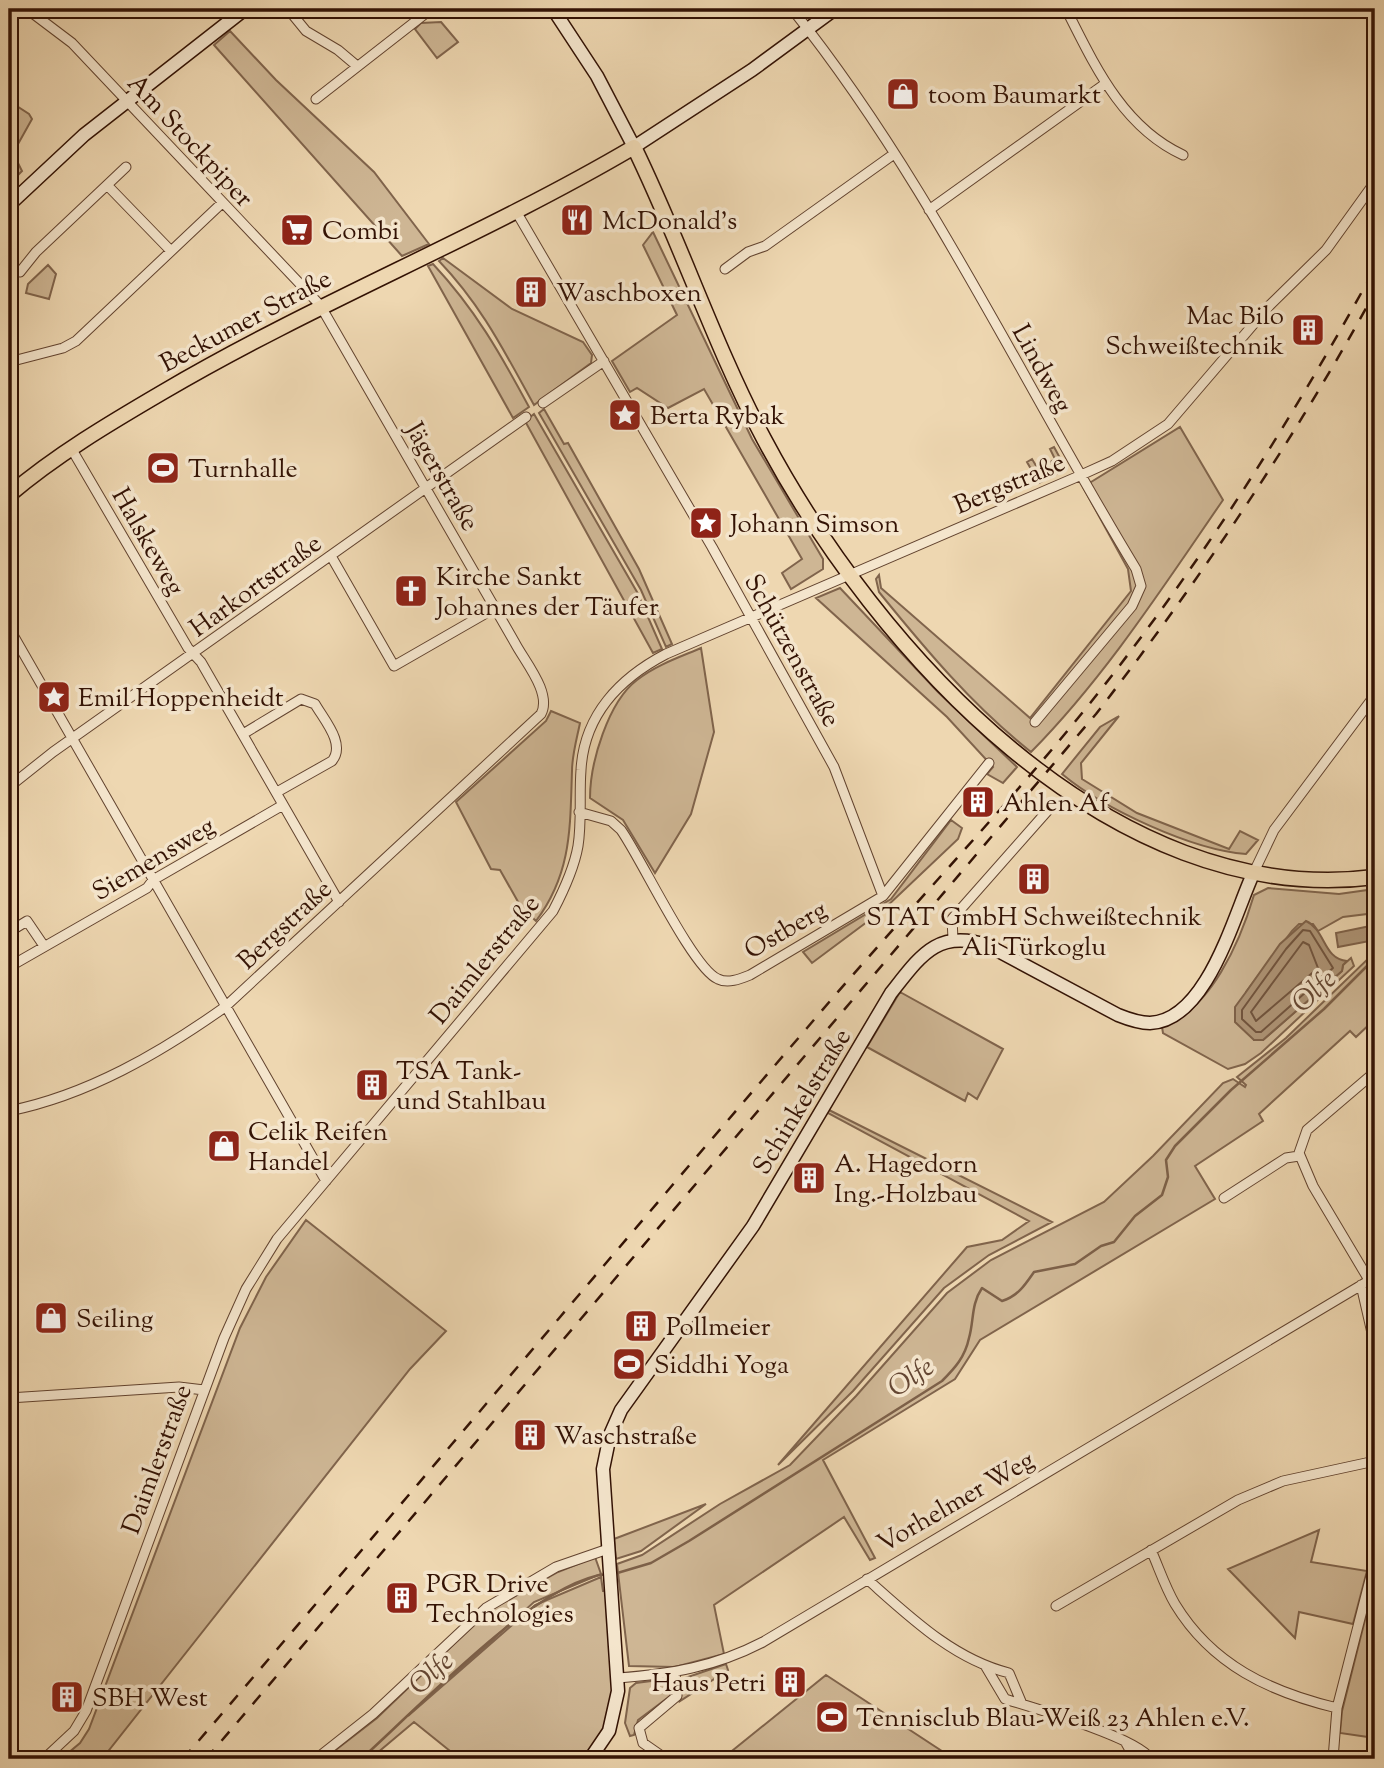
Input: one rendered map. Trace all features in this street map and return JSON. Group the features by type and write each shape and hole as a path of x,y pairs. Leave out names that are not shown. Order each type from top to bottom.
{"main road":[{"name":"Beckumer Straße","path":"9,495 71,448 203,368 320,305 517,213 634,147"},
{"path":"634,147 733,377 764,439 797,496 850,573 936,679 1020,758 1082,801 1134,830 1253,874 1327,881 1375,877"}],"street":[{"name":"Am Stockpiper","path":"27,9 72,43 320,305"},
{"path":"9,205 83,135 244,9"},
{"path":"288,9 306,31 358,66"},
{"path":"553,9 597,76 634,147"},
{"name":"Lindweg","path":"792,9 894,153 1079,476 1136,569 1141,586 1132,606 1035,722"},
{"name":"Beckumer Straße","path":"634,147 835,9"},
{"path":"1066,9 1105,84 1154,138 1183,155"},
{"path":"316,99 430,10"},
{"path":"929,210 1105,84"},
{"path":"725,269 748,252 765,246 894,153"},
{"path":"20,272 59,229 126,167"},
{"name":"Bergstraße","path":"592,726 613,691 632,673 666,654 1079,476 1111,461 1168,424 1270,305 1326,250 1375,182"},
{"path":"107,185 171,251"},
{"path":"9,362 76,341 222,203"},
{"name":"Schützenstraße","path":"517,213 834,767 883,895"},
{"name":"Jägerstraße","path":"320,305 544,695 545,705"},
{"path":"543,403 604,361"},
{"name":"Harkortstraße","path":"9,787 526,417"},
{"name":"Halskeweg","path":"71,448 243,734 339,902"},
{"path":"331,556 394,666 495,608"},
{"path":"9,628 326,1181"},
{"path":"1050,808 952,919 953,939 970,939 989,946 1118,1015 1137,1022 1161,1021 1173,1015 1192,998 1211,972 1226,946 1253,874 1274,830 1375,695"},
{"path":"243,734 302,699 315,704 338,746 338,754 332,761 277,792"},
{"name":"Bergstraße","path":"9,1111 55,1099 107,1078 225,1007 541,714 545,705"},
{"name":"Daimlerstraße","path":"44,1759 74,1731 86,1711 223,1338 250,1282 277,1239 553,911 573,865 578,844 581,766 592,726"},
{"name":"Ostberg","path":"579,812 611,821 621,830 708,973 719,980 736,980 750,975 883,895 989,763"},
{"name":"Siemensweg","path":"9,967 147,888 153,880 283,805"},
{"path":"9,932 27,921 44,947"},
{"name":"Schinkelstraße","path":"618,1678 603,1469 610,1435 621,1410 753,1226 891,993 925,953 953,939"},
{"path":"1375,1072 1334,1104 1307,1130 1300,1145 1299,1156 1312,1186 1369,1281 1375,1346"},
{"path":"1224,1198 1286,1158 1299,1156"},
{"name":"Vorhelmer Weg","path":"618,1678 676,1673 741,1653 1369,1281"},
{"path":"9,1398 179,1387 204,1390"},
{"path":"1056,1606 1238,1500 1283,1481 1375,1461"},
{"path":"316,1759 373,1714 486,1608 556,1567 608,1549"},
{"path":"1150,1550 1175,1604 1201,1637 1228,1663 1263,1686 1337,1708"},
{"path":"1333,1759 1337,1708 1375,1560"},
{"path":"867,1579 913,1620 961,1655 986,1667 1009,1673 1021,1704"},
{"path":"986,1667 1004,1699 1125,1741 1146,1752 1151,1759"},
{"path":"666,1759 643,1743 639,1728 677,1696 676,1673"},
{"path":"590,1759 601,1746 614,1717 618,1678"},
{"path":"1125,1741 1135,1759"}],"shaded area":[{"path":"441,22 458,42 437,58 415,29 421,23"},
{"path":"230,31 276,80 374,172 429,244 402,256 214,45"},
{"path":"9,101 32,119 13,153 22,171 9,184 9,135 13,127"},
{"path":"653,232 752,439 823,559 823,569 791,589 782,573 802,559 704,389 668,408 637,388 630,392 612,361 677,315 643,245"},
{"path":"443,258 512,309 583,342 592,355 591,363 534,405 480,312 439,261"},
{"path":"433,264 486,332 529,407 513,418 428,266"},
{"path":"48,265 56,274 49,299 26,293 28,284"},
{"path":"544,409 564,444 568,443 639,569 672,644 666,647 641,590 539,413"},
{"path":"534,414 637,592 662,649 653,653 525,421"},
{"path":"1180,427 1223,500 1108,662 1031,752 989,716 932,656 879,592 876,579 879,575 881,588 1030,718 1131,591 1128,569 1083,487"},
{"path":"1054,447 1066,469 1039,483 1027,462 1032,459 1038,469 1055,459 1050,449"},
{"path":"840,588 938,692 1017,767 1003,783 987,774 993,767 947,717 816,598"},
{"path":"701,648 714,732 691,814 655,873 623,820 590,798 593,768 609,718 627,690 652,670"},
{"path":"551,711 580,723 573,759 571,811 563,867 548,903 536,921 521,907 500,870 491,869 456,802 546,721"},
{"path":"1119,716 1081,763 1082,779 1137,813 1229,849 1240,831 1258,840 1246,854 1200,845 1150,826 1101,801 1062,774 1100,727"},
{"path":"951,820 962,828 958,839 883,910 812,963 803,952 891,899"},
{"path":"1268,888 1339,894 1375,889 1375,913 1343,917 1318,931 1313,924 1299,924 1292,931 1246,992 1254,1040 1263,1040 1342,971 1343,965 1351,958 1354,966 1261,1053 1245,1064 1228,1069 1163,1033 1162,1027 1179,1018 1209,990 1232,953 1254,895"},
{"path":"1375,952 1375,1019 1356,1037 1350,1031 1259,1114 1263,1121 1195,1166 1215,1199 980,1340 955,1379 823,1460 875,1558 870,1560 844,1517 714,1605 724,1654 675,1667 629,1666 617,1564 642,1555 720,1504 790,1465 856,1396 947,1293 991,1260 1104,1202 1153,1156 1223,1083 1233,1079 1245,1087 1237,1077 1286,1038"},
{"path":"900,992 1003,1049 977,1099 968,1093 965,1101 867,1047"},
{"path":"829,1110 1052,1222 989,1255 944,1288 853,1391 778,1465 967,1247 1002,1240 1029,1221 826,1112"},
{"path":"306,1220 446,1331 410,1369 102,1759 61,1759 80,1743 89,1729 240,1328 266,1277"},
{"path":"706,1504 641,1551 616,1559 614,1539"},
{"path":"1319,1530 1311,1562 1367,1571 1353,1624 1299,1612 1295,1638 1228,1569"},
{"path":"595,1557 601,1574 534,1602 408,1716 535,1605 601,1577 603,1591 607,1591 613,1703 605,1729 585,1759 460,1759 414,1722 370,1759 324,1759 377,1718 488,1611 558,1572"},
{"path":"1375,1580 1375,1738 1340,1733 1342,1711"},
{"path":"726,1664 728,1670 680,1701 685,1678"},
{"name":"Tennisclub Blau-Weiß 23 Ahlen e.V.","path":"826,1675 954,1759 722,1759"},
{"path":"667,1681 672,1687 670,1696 638,1720 634,1735 630,1736 625,1723 630,1688 636,1683"}],"water":[{"path":"1306,921 1313,925 1333,955 1347,961 1342,971 1263,1040 1254,1040 1235,1022 1235,1007 1280,944"},
{"path":"1375,925 1375,940 1338,947 1336,933"}],"waterway":[{"name":"Olfe","path":"614,1574 651,1563 689,1541 942,1381 965,1351 976,1300 982,1288 1002,1301 1008,1299 1024,1286 1034,1272 1075,1264 1101,1246 1114,1242 1135,1216 1162,1195 1168,1177 1166,1160 1175,1146 1231,1090 1324,1009 1375,958"},
{"name":"Olfe","path":"361,1759 444,1681 512,1623 546,1599 578,1582 607,1574"}],"railway":[{"path":"183,1759 842,987 1022,785 1091,702 1169,599 1242,491 1311,381 1375,268"},
{"path":"206,1759 1096,714 1209,561 1312,402 1375,292"}],"place":[{"name":"toom Baumarkt","path":"903,94"},
{"name":"McDonald's","path":"577,220"},
{"name":"Combi","path":"297,230"},
{"name":"Waschboxen","path":"531,292"},
{"name":"Mac Bilo Schweißtechnik","path":"1308,330"},
{"name":"Berta Rybak","path":"625,415"},
{"name":"Turnhalle","path":"163,468"},
{"name":"Johann Simson","path":"706,523"},
{"name":"Kirche Sankt Johannes der Täufer","path":"411,591"},
{"name":"Emil Hoppenheidt","path":"54,697"},
{"name":"Ahlen Af","path":"978,802"},
{"name":"STAT GmbH Schweißtechnik Ali Türkoglu","path":"1034,879"},
{"name":"TSA Tank- und Stahlbau","path":"372,1085"},
{"name":"Celik Reifen Handel","path":"224,1146"},
{"name":"A. Hagedorn Ing.-Holzbau","path":"809,1178"},
{"name":"Seiling","path":"51,1318"},
{"name":"Pollmeier","path":"641,1326"},
{"name":"Siddhi Yoga","path":"629,1364"},
{"name":"Waschstraße","path":"530,1435"},
{"name":"PGR Drive Technologies","path":"402,1598"},
{"name":"Haus Petri","path":"790,1682"},
{"name":"SBH West","path":"67,1697"},
{"name":"Tennisclub Blau-Weiß 23 Ahlen e.V.","path":"832,1717"}]}
